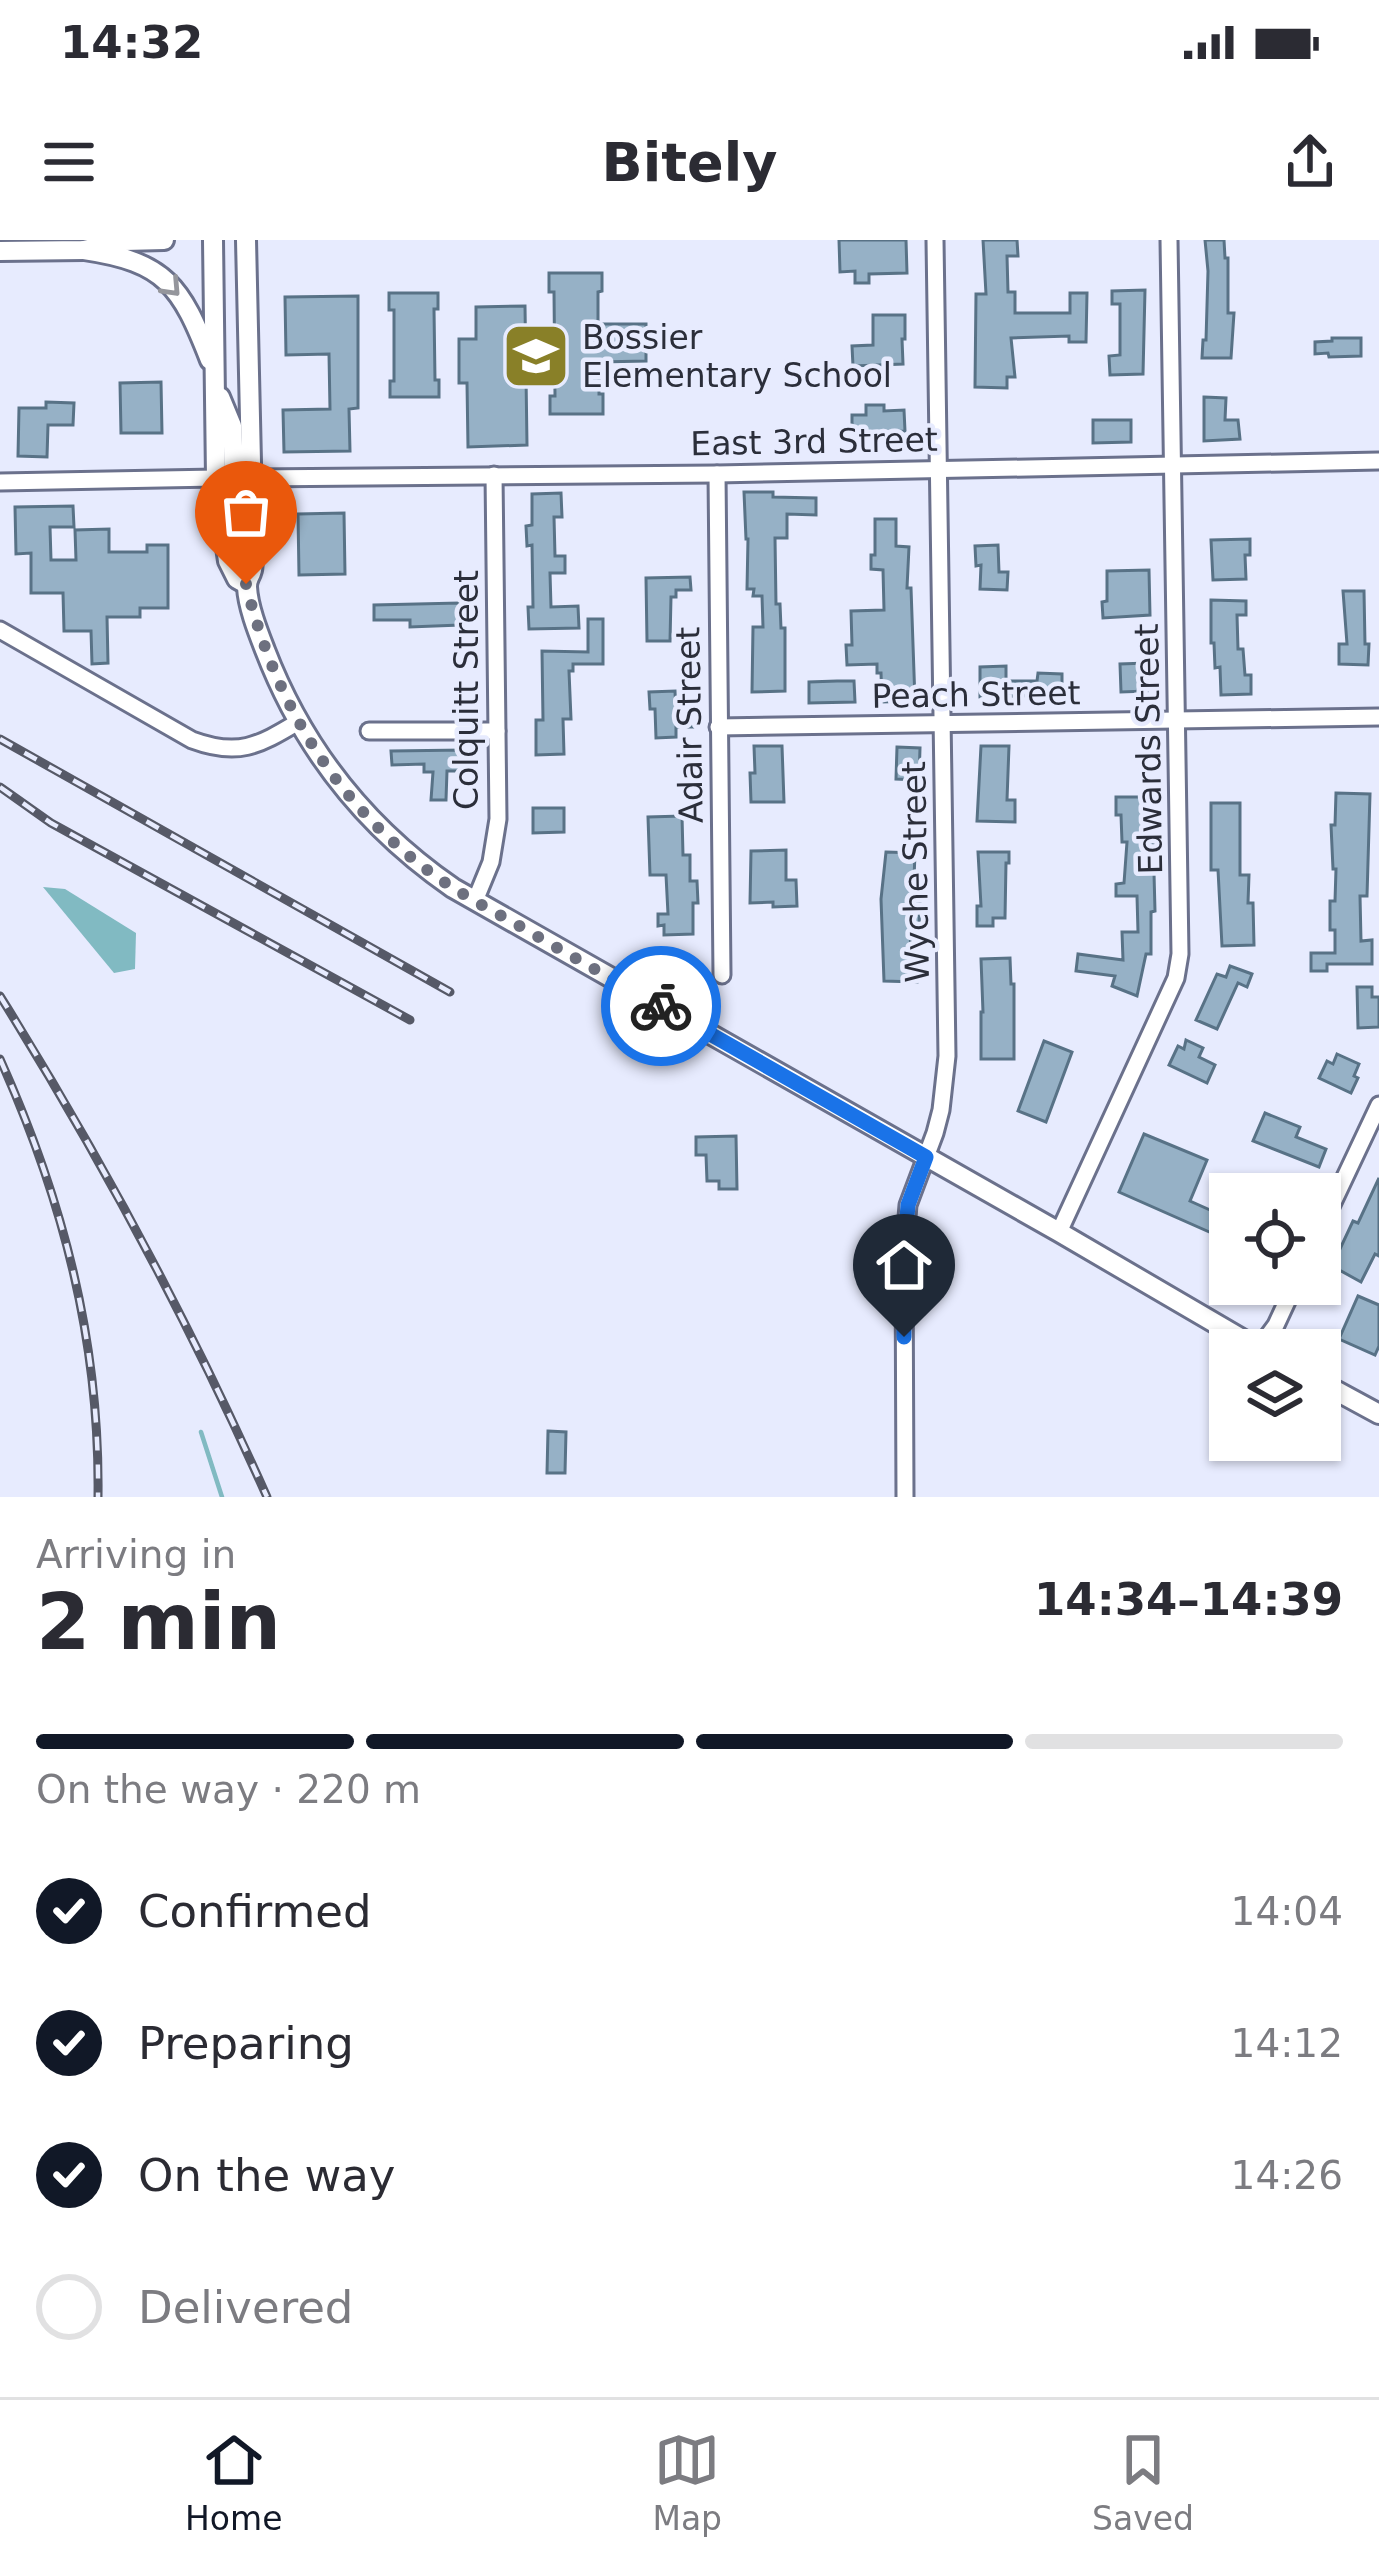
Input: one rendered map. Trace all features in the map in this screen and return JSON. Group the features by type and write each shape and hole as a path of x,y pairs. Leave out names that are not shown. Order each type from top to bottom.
{"main road":[{"path":"0,251 84,250 124,241 164,240"},
{"path":"214,240 216,478 228,561 246,584"},
{"path":"245,240 253,551 246,584 281,690 298,722 364,814 430,872 475,901 1226,1329"},
{"path":"84,250 130,260 170,283 196,321 232,426 235,466 250,478"},
{"path":"216,478 237,498 242,542 253,551"},
{"path":"1341,1393 1379,1414"}],"street":[{"name":"Wyche Street","path":"905,1497 908,1205 941,1110 947,1056 934,240"},
{"name":"Edwards Street","path":"1059,1232 1176,978 1180,954 1169,240"},
{"name":"East 3rd Street","path":"250,478 1379,461"},
{"name":"Adair Street","path":"717,474 722,975"},
{"name":"Colquitt Street","path":"475,901 491,862 498,819 494,475"},
{"path":"0,482 216,478"},
{"path":"0,630 209,746 241,749 257,745 298,722"},
{"name":"Peach Street","path":"718,727 1379,717"},
{"path":"369,731 497,731"},
{"path":"1341,1186 1379,1105"}],"shaded area":[{"path":"43,887 65,889 136,933 135,969 114,973"}],"building":[{"path":"839,240 906,240 907,273 869,274 869,283 855,283 855,271 840,272"},
{"path":"983,240 1017,240 1018,256 1007,256 1008,292 1015,292 1015,313 1070,313 1070,293 1087,293 1086,342 1069,342 1069,336 1011,338 1015,377 1007,377 1007,388 975,387 976,294 986,294"},
{"path":"1205,240 1224,240 1228,258 1228,313 1234,313 1231,358 1202,358 1208,271"},
{"path":"549,273 602,273 598,324 646,324 646,361 599,362 603,414 550,414 550,396 555,396 554,292 549,292"},
{"path":"1145,290 1143,374 1110,375 1109,356 1120,355 1120,304 1112,304 1112,291"},
{"path":"389,293 438,293 438,309 434,309 439,397 390,397 394,310 389,310"},
{"path":"358,296 358,408 349,409 350,451 284,452 283,410 330,409 329,354 286,355 285,297"},
{"path":"525,306 527,445 468,447 467,383 459,383 459,339 476,339 476,307"},
{"path":"873,315 905,315 903,364 853,366 852,346 873,345"},
{"path":"1361,338 1361,356 1315,354 1315,342"},
{"path":"161,382 162,433 121,433 120,383"},
{"path":"1204,397 1226,398 1225,420 1238,420 1240,439 1204,441"},
{"path":"46,402 74,403 73,425 48,425 47,457 18,456 19,408 46,408"},
{"path":"866,405 884,405 884,411 904,410 905,431 852,432 852,415 866,415"},
{"path":"1093,420 1131,420 1131,442 1093,443"},
{"path":"744,492 816,498 816,515 787,514 787,538 775,538 776,604 780,604 781,628 785,628 785,691 752,692 753,627 763,627 762,596 753,596 754,589 747,589"},
{"path":"561,493 562,517 554,517 555,556 565,556 565,573 550,573 551,607 578,606 579,628 529,629 532,545 527,546 526,526 532,525 532,494"},
{"path":"73,506 74,527 50,527 51,560 76,560 75,530 109,529 109,552 147,552 147,545 168,545 168,608 140,608 140,617 107,617 108,663 92,664 91,631 64,631 63,593 31,593 31,553 16,554 15,507"},
{"path":"344,513 345,574 299,575 298,514"},
{"path":"875,519 896,519 896,546 909,547 915,701 882,702 877,664 847,665 851,611 884,610 883,570 871,569"},
{"path":"1250,539 1246,579 1213,580 1211,540"},
{"path":"998,545 999,572 1008,572 1007,590 980,589 981,565 976,566 975,546"},
{"path":"1149,570 1150,615 1103,618 1107,571"},
{"path":"690,577 691,590 676,590 676,597 671,597 670,641 647,641 646,578"},
{"path":"1343,591 1364,591 1368,665 1339,664 1339,644 1347,644"},
{"path":"1211,600 1246,601 1246,615 1237,615 1238,649 1243,649 1245,675 1251,675 1251,694 1221,695 1220,667 1215,668 1211,643"},
{"path":"459,603 460,625 410,627 410,620 374,620 374,605"},
{"path":"588,619 603,619 603,664 573,664 569,671 571,719 563,719 564,754 536,755 536,720 543,720 542,651 588,652"},
{"path":"1147,663 1147,691 1121,692 1120,664"},
{"path":"1006,666 1006,681 1037,681 1038,673 1062,674 1062,695 980,697 980,667"},
{"path":"854,681 855,702 809,703 809,682"},
{"path":"675,691 676,716 694,716 693,727 676,727 676,737 656,738 649,692"},
{"path":"754,746 782,746 784,802 751,802"},
{"path":"981,746 1009,746 1007,800 1015,800 1015,822 977,821"},
{"path":"897,747 920,748 919,780 896,779"},
{"path":"464,750 465,771 447,771 446,800 431,800 433,772 424,772 424,764 392,765 391,751"},
{"path":"1336,793 1370,794 1367,896 1360,896 1361,941 1372,940 1372,964 1327,964 1327,971 1311,971 1311,953 1335,953 1330,901 1335,901 1331,825 1335,825"},
{"path":"1116,797 1152,797 1155,911 1151,912 1151,954 1146,954 1137,996 1112,986 1115,976 1076,971 1078,954 1123,960 1122,932 1138,932 1137,896 1116,896 1116,884 1124,883 1127,842 1122,842"},
{"path":"1211,803 1240,803 1240,875 1249,875 1254,945 1222,946 1218,870 1211,870"},
{"path":"533,808 564,808 564,832 533,833"},
{"path":"682,816 683,855 690,855 690,881 697,881 698,903 693,903 693,934 664,935 658,914 668,914 666,875 650,875 648,817"},
{"path":"786,850 786,880 796,880 797,906 750,903 751,851"},
{"path":"886,852 915,853 914,879 921,879 919,926 910,926 911,960 918,960 917,982 884,981 881,899"},
{"path":"978,852 1009,852 1005,918 993,918 993,926 977,926 977,906 981,906"},
{"path":"1010,958 1014,1059 981,1059 981,959"},
{"path":"1230,966 1252,974 1247,987 1238,983 1217,1029 1196,1020 1217,974 1226,977"},
{"path":"1357,987 1372,987 1372,997 1379,997 1379,1027 1358,1028"},
{"path":"1186,1040 1203,1048 1199,1057 1215,1065 1207,1083 1169,1065"},
{"path":"1044,1041 1072,1052 1046,1122 1018,1111"},
{"path":"1337,1054 1359,1064 1351,1093 1319,1078 1327,1061 1333,1064"},
{"path":"1265,1113 1300,1127 1296,1137 1326,1149 1319,1167 1253,1141"},
{"path":"1144,1134 1207,1160 1190,1201 1209,1210 1209,1232 1119,1192"},
{"path":"736,1136 737,1189 719,1189 719,1181 707,1181 706,1155 696,1155 696,1137"},
{"path":"1379,1178 1379,1256 1375,1254 1361,1282 1341,1271 1341,1247 1353,1221 1358,1223"},
{"path":"1358,1296 1379,1305 1375,1355 1341,1340"},
{"path":"548,1431 566,1432 565,1473 547,1473"}],"waterway":[{"path":"201,1432 222,1497"}],"railway":[{"path":"0,739 450,992"},
{"path":"0,787 51,823 410,1020"},
{"path":"0,996 142,1242 267,1497"},
{"path":"0,1059 42,1165 73,1272 92,1383 98,1497"}],"way so far":[{"path":"246,584 289,707 330,772 364,814 453,888 661,1006"}],"place":[{"name":"Bossier Elementary School","path":"536,356"}],"route":[{"path":"661,1006 926,1157 908,1205 904,1337"}]}
